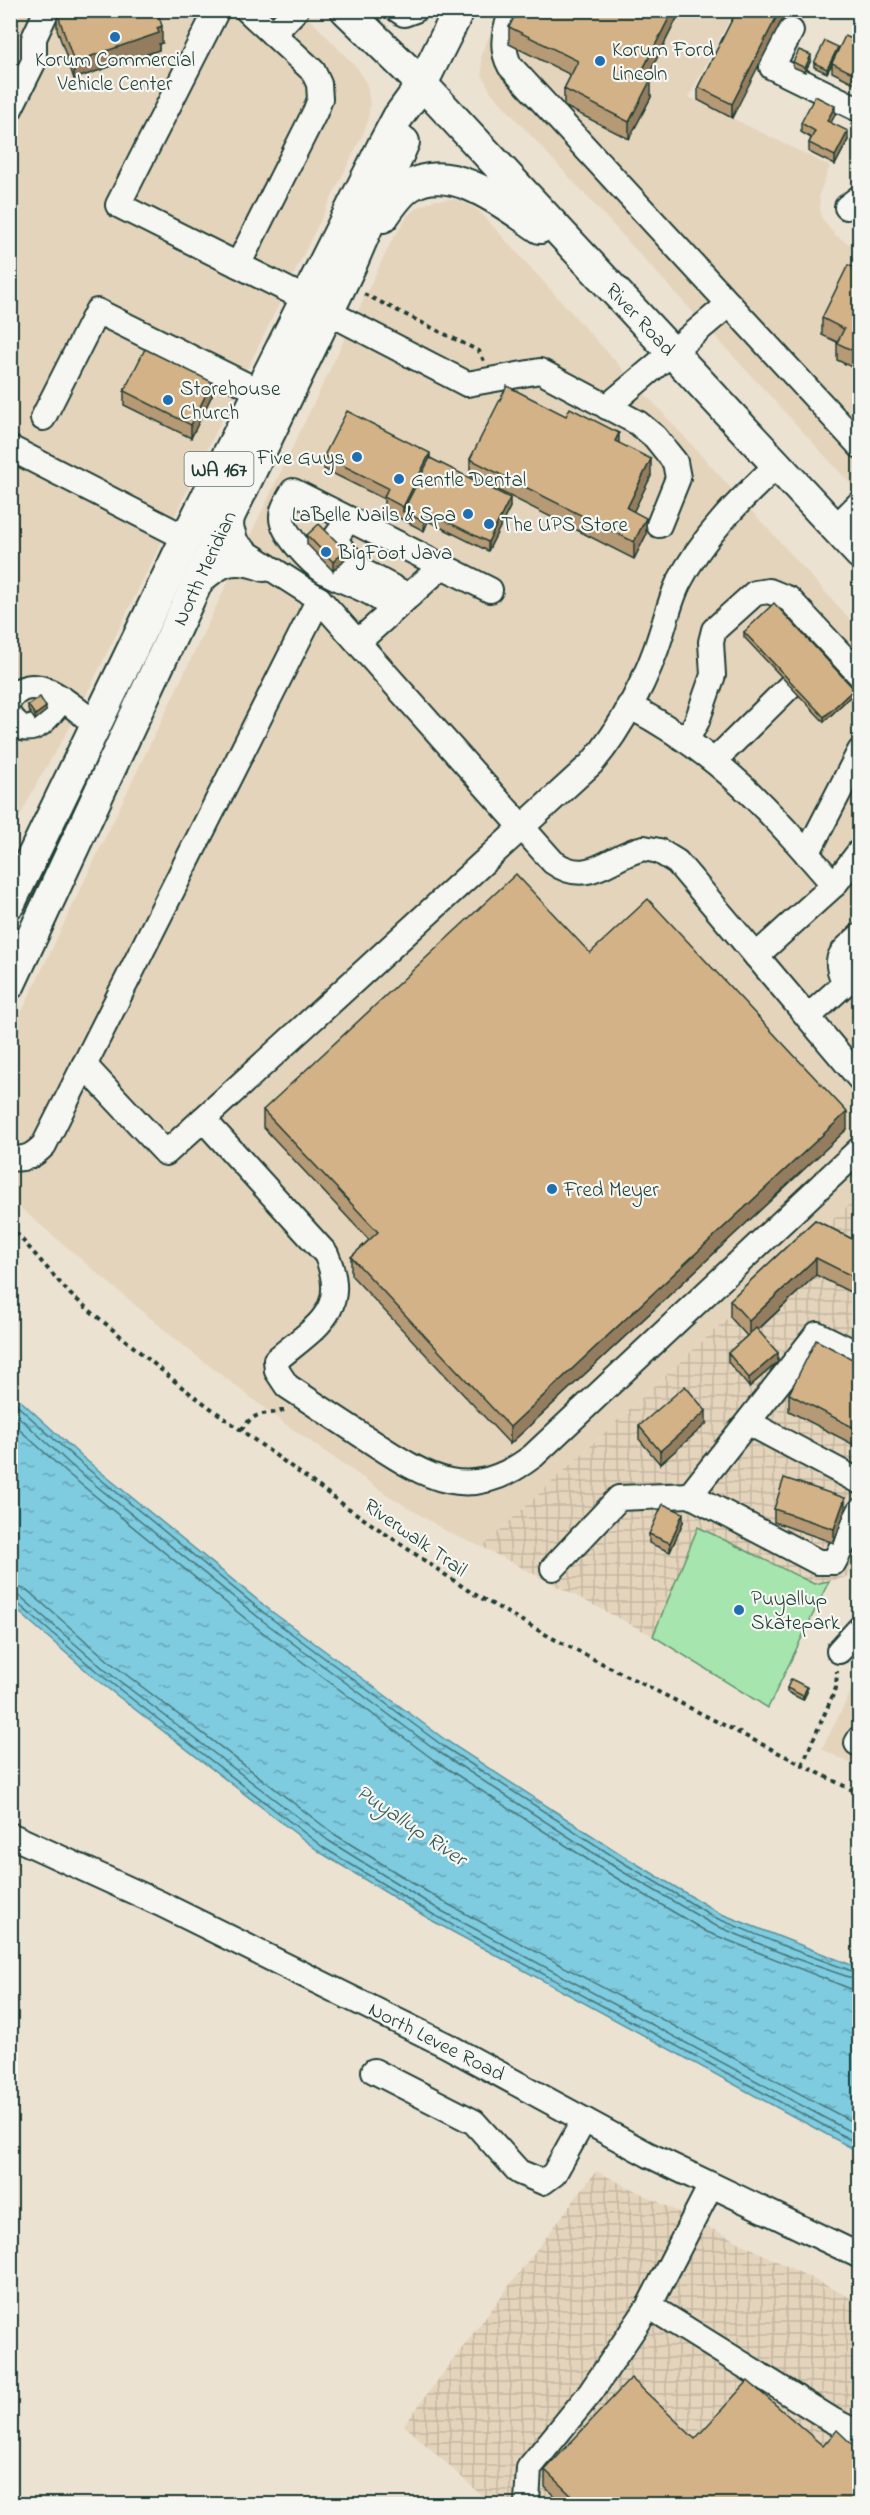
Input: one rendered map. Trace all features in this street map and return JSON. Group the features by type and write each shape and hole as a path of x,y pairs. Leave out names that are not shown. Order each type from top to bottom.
{"main road":[{"path":"348,10 397,40 420,46 429,45 440,35 458,10"},
{"name":"River Road","path":"348,10 422,84 860,554"},
{"name":"North Meridian","path":"10,903 21,871 258,391 316,305 351,265 402,147 422,84 458,10"},
{"name":"North Meridian","path":"10,984 232,510 393,126 422,84"},
{"name":"WA 167","path":"351,265 391,205 408,187 432,178 447,178 466,184 490,196 553,237 591,266"}],"street":[{"path":"10,109 34,61 34,38 47,10"},
{"path":"217,10 118,205 467,384 540,371 608,407 645,429 675,462 678,478 659,525"},
{"path":"238,265 308,129 320,99 319,84 313,71 247,10"},
{"path":"273,34 296,10"},
{"path":"398,10 404,14 415,10"},
{"path":"513,10 504,38 504,53 510,66 860,446"},
{"path":"791,31 772,67 860,110"},
{"path":"608,407 729,304"},
{"path":"43,418 97,310 258,391"},
{"path":"10,448 186,538"},
{"path":"84,1065 166,1153 595,759 606,746 629,706 656,647 678,585 691,562 708,535 777,465"},
{"path":"401,603 323,570 290,537 282,521 282,514 292,491 490,590"},
{"path":"835,528 860,503"},
{"path":"232,510 231,527 236,543 247,553 319,598 553,862 574,872 593,870 640,849 651,848 668,855 677,862 860,1078"},
{"path":"348,519 336,537 336,541 364,572 401,603"},
{"path":"195,587 220,566 237,562 284,576"},
{"path":"358,642 442,566"},
{"path":"687,739 697,721 713,675 711,642 714,630 756,593 769,591 789,599 827,651 860,675"},
{"path":"10,1158 30,1157 44,1145 319,598"},
{"path":"715,760 790,686"},
{"path":"10,699 18,692 36,687 44,688 95,724"},
{"path":"10,717 22,728 34,728 62,700"},
{"path":"629,706 687,739 715,760 757,799 834,885"},
{"path":"807,854 860,751"},
{"path":"756,956 834,885 860,851"},
{"path":"808,1017 852,977 837,968 838,958 860,936"},
{"path":"203,1119 326,1254 332,1268 334,1293 328,1314 321,1323 276,1360 277,1371 287,1386 413,1468 451,1482 489,1479 509,1471 533,1456 860,1149"},
{"path":"690,1495 818,1334 860,1355"},
{"path":"749,1423 860,1482"},
{"path":"554,1568 619,1498 690,1495 818,1562 834,1562 860,1511"},
{"path":"839,1651 860,1628"},
{"path":"860,1738 857,1743 860,1744"},
{"name":"North Levee Road","path":"10,1835 161,1904 435,2039 584,2120 711,2185 860,2256"},
{"path":"374,2071 474,2122 519,2172 543,2182 554,2174 584,2120"},
{"path":"529,2505 526,2502 529,2468 591,2392 649,2306 711,2185"},
{"path":"649,2306 832,2420 860,2434"}],"path":[{"path":"363,293 479,351 493,380"},
{"name":"Riverwalk Trail","path":"10,1226 70,1294 183,1388 348,1508 469,1591 552,1638 860,1794"},
{"path":"241,1430 250,1417 263,1412 280,1411 304,1398"},
{"path":"802,1765 836,1688 839,1651"}],"shaded area":[{"path":"19,11 302,11 358,69 367,85 370,104 364,132 72,724 38,781 11,834 11,28"},
{"path":"501,11 734,11 689,97 830,166 819,195 821,217 835,235 859,250 859,493 490,91 482,74 481,54"},
{"path":"454,199 480,212 859,629 859,1195 482,1547 451,1534 389,1496 285,1424 181,1344 11,1200 10,1036 391,242 408,215 416,208 434,200"},
{"path":"859,1195 860,1555 848,1577 814,1584 698,1527 653,1636 482,1547"},
{"path":"859,1675 859,1768 822,1749"},
{"path":"596,2171 859,2302 859,2504 491,2504 404,2425"}],"green space":[{"name":"Puyallup Skatepark","path":"698,1527 814,1584 829,1581 768,1708 653,1636"}],"water":[{"name":"Puyallup River","path":"10,1391 81,1456 271,1611 447,1741 625,1857 719,1913 859,1968 859,2152 431,1920 321,1853 97,1680 11,1605"}],"building":[{"path":"61,10 157,10 162,26 157,28 159,33 74,62 57,12"},
{"name":"Korum Ford Lincoln","path":"518,10 673,10 640,75 651,79 629,122 564,89 578,61 509,27"},
{"path":"737,10 780,10 732,104 698,87"},
{"path":"845,36 860,42 860,77 832,63"},
{"path":"825,41 838,47 827,69 814,63"},
{"path":"799,50 811,55 805,68 793,62"},
{"path":"815,96 835,106 827,121 848,131 835,156 809,143 815,131 801,123"},
{"path":"848,265 860,270 860,354 837,343 844,329 822,318"},
{"name":"Storehouse Church","path":"145,349 212,382 191,425 124,391"},
{"path":"507,386 566,416 570,408 619,433 615,441 651,459 627,508 646,518 634,542 470,459"},
{"path":"347,411 430,453 403,507 384,497 388,488 324,456"},
{"path":"430,458 510,498 488,542 428,512 424,522 403,511"},
{"path":"319,524 345,550 333,562 307,535"},
{"path":"774,603 854,689 824,717 744,632"},
{"path":"40,697 46,707 35,715 28,705"},
{"name":"Fred Meyer","path":"516,874 590,953 648,899 847,1112 510,1427 351,1257 378,1232 263,1110"},
{"path":"815,1220 860,1243 860,1280 816,1258 749,1321 730,1300"},
{"path":"756,1328 778,1353 749,1378 728,1353"},
{"path":"816,1340 860,1363 860,1431 789,1394"},
{"path":"685,1386 706,1411 660,1451 639,1426"},
{"path":"784,1478 845,1498 834,1529 774,1509"},
{"path":"663,1504 683,1513 670,1543 649,1534"},
{"path":"791,1679 807,1687 803,1696 787,1688"},
{"path":"631,2378 695,2439 748,2381 823,2446 837,2430 860,2452 860,2505 581,2505 545,2470"}],"place":[{"name":"Korum Commercial Vehicle Center","path":"115,37"},
{"name":"Korum Ford Lincoln","path":"600,61"},
{"name":"Storehouse Church","path":"168,400"},
{"name":"Five Guys","path":"357,457"},
{"name":"Gentle Dental","path":"399,479"},
{"name":"LaBelle Nails & Spa","path":"468,514"},
{"name":"The UPS Store","path":"489,524"},
{"name":"BigFoot Java","path":"326,552"},
{"name":"Fred Meyer","path":"552,1189"},
{"name":"Puyallup Skatepark","path":"739,1610"}]}
